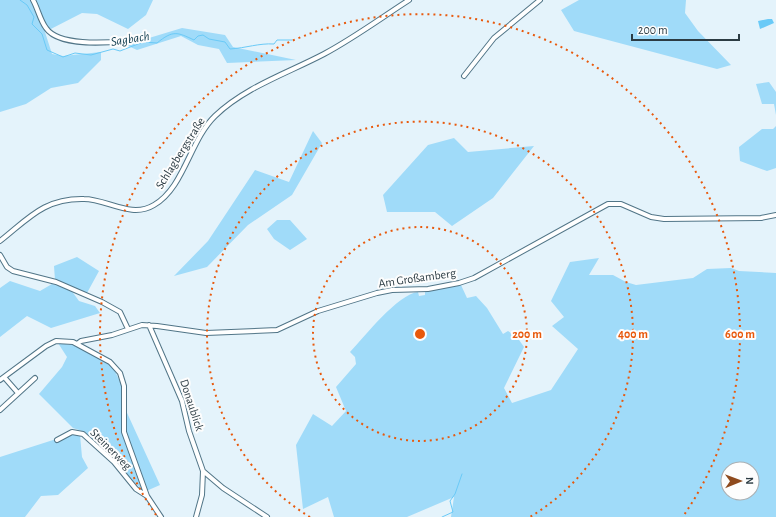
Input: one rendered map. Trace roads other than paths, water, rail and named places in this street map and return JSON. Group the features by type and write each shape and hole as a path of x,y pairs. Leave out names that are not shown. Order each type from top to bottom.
{"street":[{"path":"33,0 45,27 54,36 68,40 99,43 125,41"},
{"name":"Schlagbergstraße","path":"0,241 38,210 66,202 88,199 133,210 144,209 155,205 169,192 203,132 219,112 264,84 334,48 408,0"},
{"path":"464,76 494,38 540,0"},
{"name":"Am Großamberg","path":"77,344 81,341 112,335 128,329 149,325 206,333 277,330 318,311 377,293 392,290 421,290 467,281 598,209 611,204 626,206 651,217 664,219 761,218 776,215"},
{"path":"0,255 7,267 12,271 56,282 114,308 124,317 128,329"},
{"name":"Donaublick","path":"149,325 182,401 189,431 204,471"},
{"path":"0,380 39,350 52,342 66,341 77,344 110,362 123,380 126,397 124,432 147,496 161,517"},
{"path":"4,378 18,393"},
{"path":"0,410 35,378"},
{"name":"Steinerweg","path":"57,440 72,432 83,434 114,462 136,489 147,496"},
{"path":"196,517 202,495 204,471"},
{"path":"204,471 224,488 267,517"}],"waterway":[{"name":"Sagbach","path":"20,0 27,5 34,17 32,24 42,34 47,50 63,57 75,53 91,55 113,49 120,51 143,42 157,43 171,34 183,35 194,40 198,36 203,35 209,39 225,42 230,49 263,44 274,44 277,40 292,40"},
{"path":"442,517 453,512 450,501 455,494 462,474"}]}
